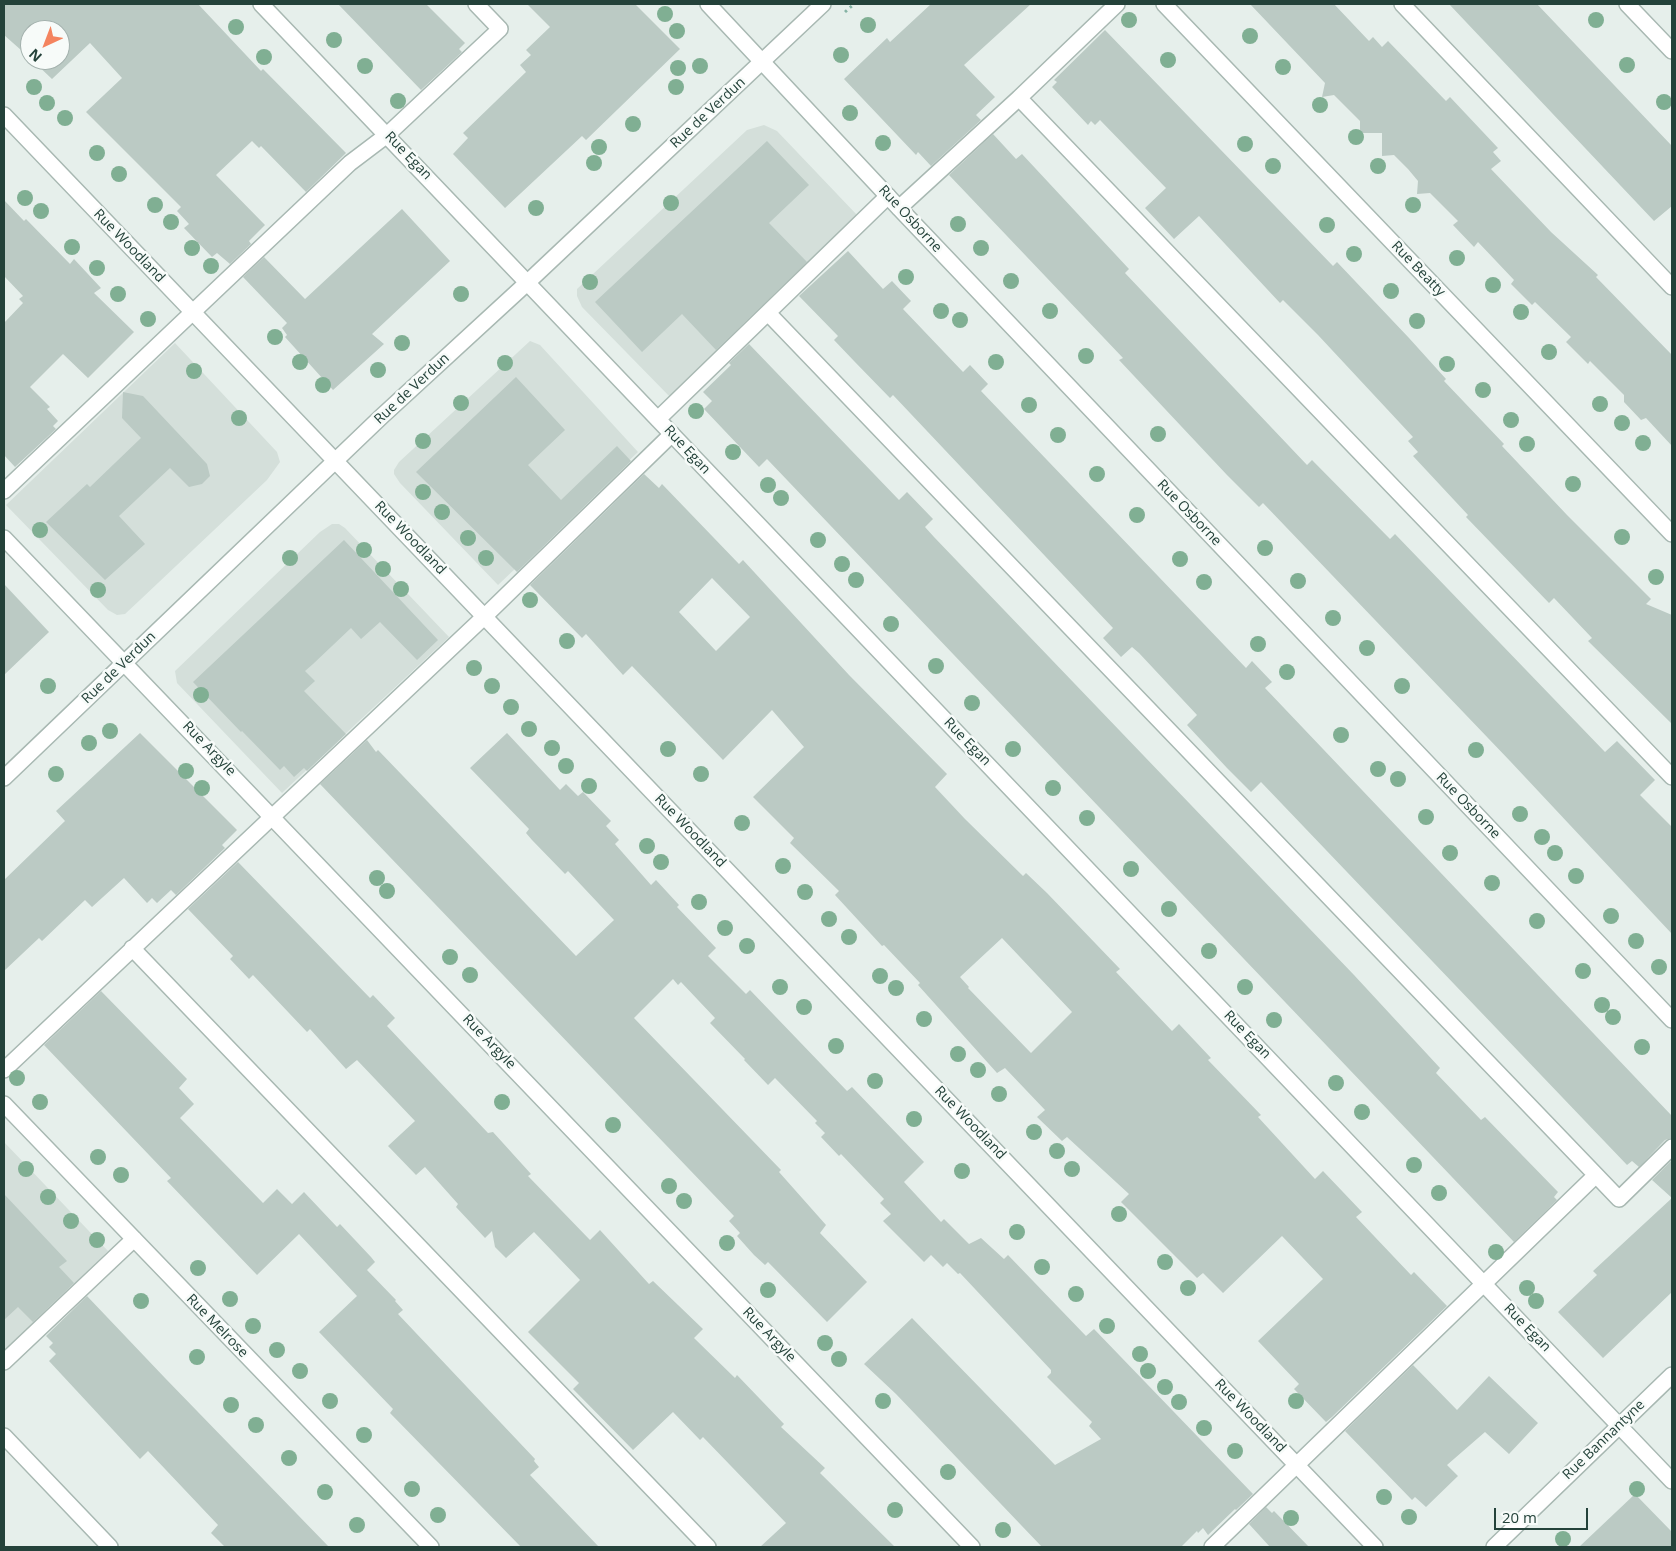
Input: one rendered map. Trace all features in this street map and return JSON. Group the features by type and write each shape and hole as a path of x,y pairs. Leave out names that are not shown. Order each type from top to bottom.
{"street":[{"name":"Rue Egan","path":"261,4 1672,1481"},
{"path":"4,491 350,163 387,135 500,29 476,4"},
{"name":"Rue Osborne","path":"708,4 899,208 1672,1020"},
{"name":"Rue de Verdun","path":"4,778 336,461 823,4"},
{"path":"899,208 1019,98 1117,4"},
{"name":"Rue Beatty","path":"1164,4 1672,534"},
{"path":"1402,4 1672,288"},
{"path":"1627,4 1672,51"},
{"path":"1019,98 1672,777"},
{"name":"Rue Woodland","path":"4,115 1375,1547"},
{"path":"658,419 888,196"},
{"path":"768,313 1619,1199 1672,1148"},
{"path":"4,1070 485,616 672,434"},
{"name":"Rue Argyle","path":"4,538 272,815 972,1547"},
{"path":"132,948 708,1547"},
{"name":"Rue Melrose","path":"4,1104 431,1547"},
{"path":"1212,1547 1483,1282 1596,1175"},
{"path":"4,1362 134,1238"},
{"name":"Rue Bannantyne","path":"1494,1547 1672,1375"},
{"path":"4,1436 110,1547"}],"shaded area":[{"path":"764,125 777,131 857,215 671,398 582,307 577,296 577,289 747,130"},
{"path":"530,341 540,345 638,452 498,585 400,483 394,474 394,470 399,462"},
{"path":"175,343 277,452 280,462 267,480 140,600 125,614 117,615 108,610 6,505"},
{"path":"332,524 339,524 345,528 449,637 282,793 177,683 175,671 320,532"},
{"path":"4,1142 108,1251 4,1351"}],"building":[{"path":"4,4 198,4 261,71 263,69 346,153 306,192 261,146 259,148 252,141 216,175 265,225 249,241 251,244 230,264 217,253 212,257 184,228 189,224 177,211 181,207 86,112 122,78 90,43 70,62 70,20 20,20 20,49 4,35"},
{"path":"338,4 426,4 465,43 459,49 462,52 421,90"},
{"path":"527,4 635,4 680,49 586,140 582,136 505,208 453,154 468,138 463,133 526,72 520,65 531,55 526,50 550,27"},
{"path":"931,4 1031,4 964,65 995,97 976,115 981,120 931,166 918,152 916,155 844,79 887,38 890,42"},
{"path":"1250,4 1334,4 1369,41 1373,37 1382,47 1388,41 1446,101 1450,97 1498,148 1493,152 1501,161 1491,169 1551,232 1598,275 1596,277 1672,355 1672,446 1646,418 1641,420 1624,402 1624,395 1590,361 1588,364 1566,342 1571,337 1535,302 1532,305 1511,284 1514,280 1478,242 1474,247 1453,225 1458,221 1430,193 1417,194 1418,181 1408,169 1394,155 1382,156 1382,133 1360,133 1360,121 1334,95 1322,97 1325,83"},
{"path":"1449,4 1537,4 1672,146 1672,206 1654,221"},
{"path":"1105,30 1333,266 1337,262 1409,338 1446,379 1444,381 1504,444 1502,446 1567,515 1651,599 1646,604 1672,615 1672,724 1588,641 1592,638 1554,598 1549,603 1466,517 1468,515 1413,456 1418,452 1408,441 1413,437 1318,335 1283,300 1280,303 1199,216 1174,239 1145,208 1166,188 1100,120 1095,125 1091,121 1088,125 1052,87 1057,82 1054,80"},
{"path":"43,70 62,70 52,79"},
{"path":"993,134 1016,159 1022,154 1129,269 1125,273 1307,465 1312,460 1390,539 1395,534 1605,752 1617,741 1655,780 1640,795 1672,827 1672,934 1510,761 1263,503 1259,507 1227,475 1119,360 1123,358 949,175"},
{"path":"767,141 809,185 769,223 807,262 716,350 682,314 642,352 595,302"},
{"path":"4,200 24,221 26,219 70,264 74,259 101,288 94,293 134,332 88,378 63,354 30,387 50,407 47,409 58,421 53,426 56,429 15,467 4,455 4,323 23,303 19,299 23,296 4,276"},
{"path":"402,209 450,261 372,334 384,344 333,390 285,337 287,335 282,328 287,323 243,277 264,257 305,299"},
{"path":"848,251 883,289 892,281 911,301 903,309 963,372 970,365 988,384 981,391 1246,668 1252,661 1272,682 1265,688 1672,1116 1672,1138 1665,1140 1639,1167 1632,1161 1627,1165 1261,782 1251,792 1227,768 1187,725 1197,715 1139,653 1132,647 1121,657 1103,638 1113,628 893,395 890,398 834,340 838,336 799,296"},
{"path":"749,344 899,500 907,492 933,519 925,527 934,537 1354,975 1440,1068 1436,1073 1481,1120 1485,1117 1558,1192 1554,1197 1557,1200 1514,1242 767,459 759,467 704,409 712,401 703,392 731,365 729,363"},
{"path":"516,377 565,430 528,465 561,500 617,446 631,461 517,572 416,472"},
{"path":"123,392 143,396 207,464 210,476 202,484 189,487 170,468 119,516 145,544 105,580 46,522 87,484 90,487 141,438 122,418"},
{"path":"644,474 659,488 662,484 739,564 743,560 849,675 947,774 935,787 965,819 1023,876 1026,873 1047,893 1120,969 1116,972 1172,1031 1179,1024 1211,1058 1208,1060 1261,1115 1258,1117 1315,1179 1323,1171 1362,1212 1356,1217 1411,1275 1414,1272 1447,1306 1326,1422 1294,1389 1299,1384 1258,1341 1323,1279 1282,1236 1223,1293 1203,1273 1197,1278 1121,1202 1129,1194 1067,1137 1062,1141 1037,1117 1045,1110 1005,1068 997,1073 918,985 920,983 884,945 882,946 835,895 839,891 790,843 794,838 753,797 804,747 772,710 723,760 632,666 623,675 586,634 582,638 530,585","holes":["712,578 750,617 716,651 679,612","1002,938 1072,1012 1031,1053 968,988 960,977"]},
{"path":"344,540 438,640 417,660 380,622 361,639 351,628 305,671 315,681 304,691 346,734 307,771 304,768 294,777 284,766 280,770 193,682"},
{"path":"4,584 49,632 4,675"},
{"path":"140,733 237,830 222,845 225,848 176,895 171,890 157,903 152,898 147,903 124,878 92,907 85,900 42,941 39,938 4,971 4,880 65,821 56,811"},
{"path":"507,733 560,790 566,784 578,796 583,792 611,821 606,826 619,840 615,844 651,885 656,880 679,905 677,907 716,948 708,956 746,994 750,990 847,1091 852,1087 924,1162 904,1182 941,1222 944,1219 969,1244 981,1238 1004,1259 1008,1255 1086,1336 1094,1329 1253,1494 1208,1535 1203,1528 1198,1533 1197,1531 1181,1547 1042,1547 896,1394 864,1364 912,1318 1055,1465 1101,1439 1089,1426 1092,1422 1047,1377 1051,1370 960,1273 958,1274 947,1263 943,1267 931,1255 924,1262 883,1221 891,1214 880,1203 884,1199 841,1154 839,1156 821,1137 825,1133 815,1123 817,1121 775,1078 768,1085 710,1023 715,1018 681,982 678,985 673,979 634,1018 781,1170 779,1172 826,1225 820,1233 867,1282 827,1322 768,1262 765,1265 754,1255 737,1236 740,1233 729,1221 734,1216 320,784 367,740 376,752 378,750 576,956 614,920 568,871 565,874 532,840 526,833 529,829 470,768"},
{"path":"238,862 370,998 373,995 395,1018 387,1026 488,1133 493,1132 531,1174 528,1176 590,1240 600,1230 649,1284 653,1281 703,1329 694,1338 735,1378 737,1375 784,1424 781,1427 825,1468 820,1473 895,1547 760,1547 786,1523 703,1437 700,1440 673,1412 633,1450 573,1389 579,1383 528,1332 580,1280 534,1232 506,1258 495,1247 492,1231 485,1238 456,1207 458,1204 425,1167 416,1175 388,1146 415,1121 357,1060 346,1069 310,1029 307,1032 253,975 249,979 230,959 233,956 188,909"},
{"path":"101,991 187,1079 179,1088 194,1104 180,1118 263,1203 277,1189 292,1204 304,1192 337,1227 340,1224 375,1262 367,1270 396,1300 403,1310 398,1314 535,1459 534,1461 539,1467 530,1475 599,1547 521,1547 390,1413 393,1409 319,1332 357,1296 299,1234 257,1275 167,1181 171,1178 44,1045"},
{"path":"1672,1160 1672,1198 1652,1180"},
{"path":"4,1194 67,1261 59,1267 74,1283 33,1322 18,1307 4,1320"},
{"path":"1672,1198 1672,1292 1603,1358 1558,1312 1597,1275 1593,1271"},
{"path":"87,1296 329,1547 225,1547 211,1533 218,1525 148,1451 140,1459 49,1361 56,1354 49,1347 53,1343 46,1336"},
{"path":"1413,1365 1457,1410 1489,1376 1538,1423 1509,1454 1485,1432 1447,1465 1458,1476 1426,1507 1415,1497 1412,1500 1345,1431"},
{"path":"1635,1494 1672,1532 1672,1547 1579,1547"},
{"path":"1266,1507 1272,1513 1274,1511 1309,1547 1270,1547 1249,1524"}]}
